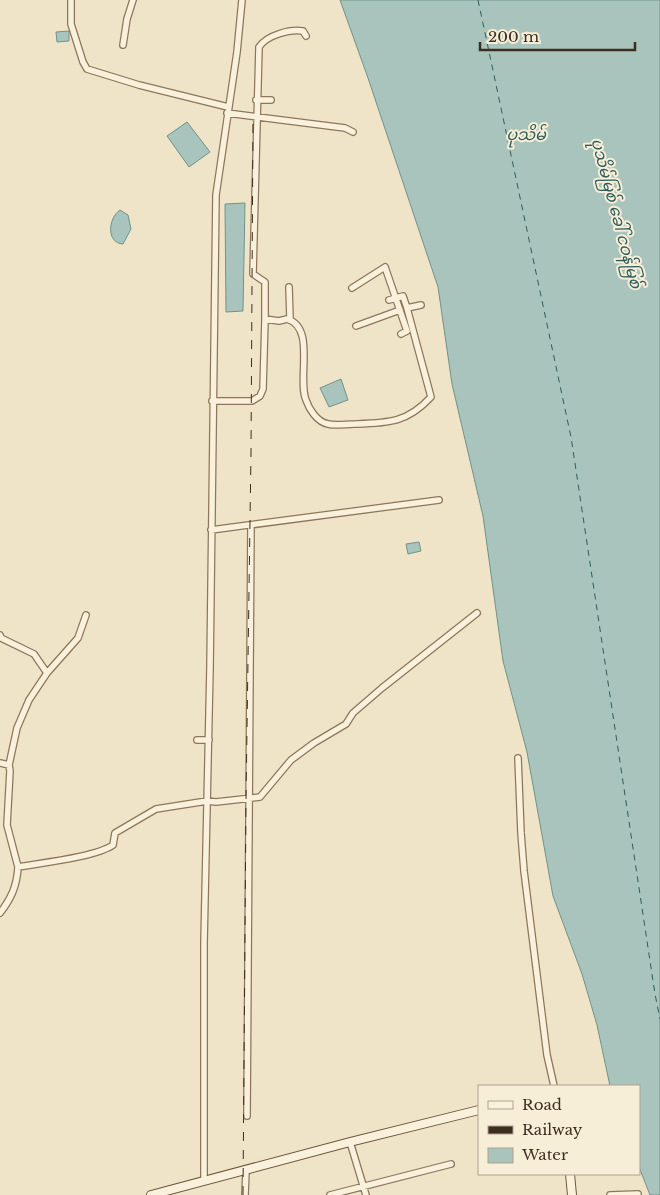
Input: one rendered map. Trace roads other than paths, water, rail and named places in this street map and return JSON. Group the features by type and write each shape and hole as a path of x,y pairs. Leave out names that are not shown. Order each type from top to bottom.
{"street":[{"path":"71,0 71,24 87,69 228,110 256,116 274,116 346,128 353,132"},
{"path":"123,45 127,19 133,0"},
{"path":"204,1181 204,943 209,740 216,195 237,52 242,0"},
{"path":"212,401 252,401 260,396 263,388 266,282 253,274 258,47 262,41 293,30 303,31 306,36"},
{"path":"256,100 271,100"},
{"path":"370,266 375,272"},
{"path":"352,288 385,267 392,299 400,310 407,331 401,334"},
{"path":"289,287 290,319"},
{"path":"265,319 290,319 303,334 304,397 312,413 326,424 387,423 398,420 420,409 431,397 408,308 403,296 392,299"},
{"path":"408,308 421,305"},
{"path":"356,326 400,310"},
{"path":"211,530 439,500"},
{"path":"247,1116 251,525"},
{"path":"18,868 110,848 113,845 114,833 156,809 207,801 260,798 291,760 314,743 346,724 353,713 382,688 477,613"},
{"path":"0,913 11,898 18,868 7,825 9,765 17,728 29,700 47,673 78,638 86,615"},
{"path":"0,635 1,638 34,654 47,673"},
{"path":"197,740 209,740"},
{"path":"518,758 520,833 524,871 547,1055 554,1085"},
{"path":"0,763 9,765"},
{"path":"151,1195 478,1110"},
{"path":"350,1142 366,1195"},
{"path":"330,1195 451,1164"},
{"path":"245,1195 246,1171"},
{"path":"570,1175 572,1195"},
{"path":"610,1195 638,1194"}],"water":[{"name":"ပုသိမ်","path":"340,0 660,0 660,1195 650,1195 640,1170 640,1085 610,1085 597,1025 582,974 553,896 527,752 503,661 483,516 452,384 438,287"},
{"path":"69,31 69,41 57,42 56,32"},
{"path":"187,122 210,152 189,167 167,136"},
{"path":"245,203 243,311 226,312 225,204"},
{"path":"120,210 128,215 131,229 123,244 117,243 111,235 111,224"},
{"path":"341,379 348,400 329,407 320,388"},
{"path":"419,542 421,551 408,554 406,544"}],"railway":[{"path":"243,1195 253,120"}],"water label":[{"name":"ပုသိမ်မြစ် ခေါ် ငဝန်မြစ်","path":"617,213"}]}
